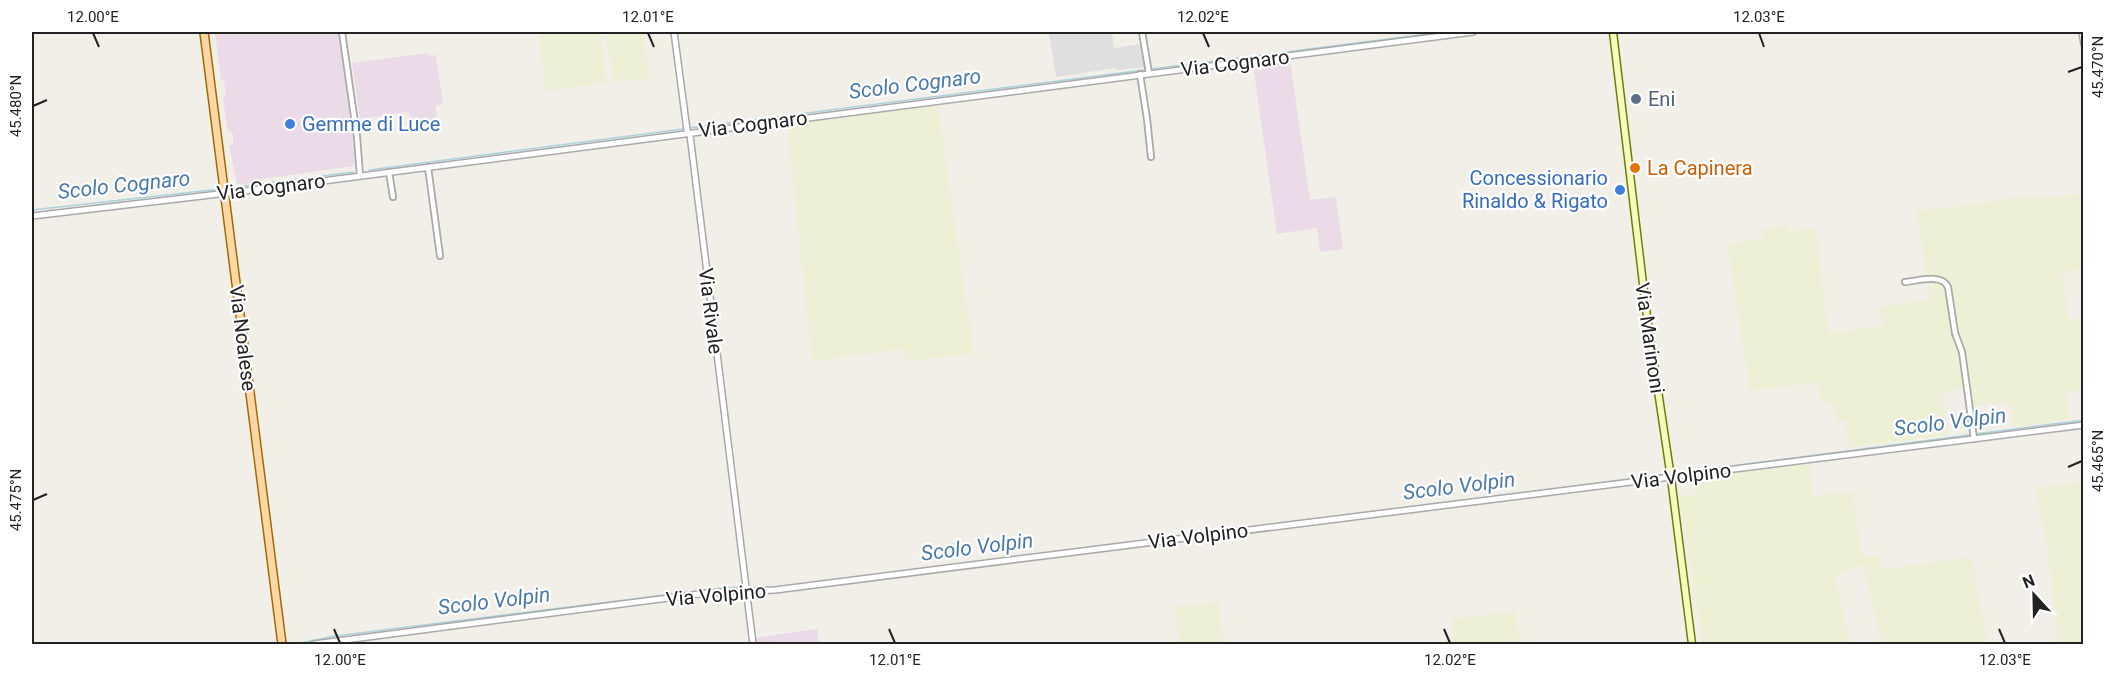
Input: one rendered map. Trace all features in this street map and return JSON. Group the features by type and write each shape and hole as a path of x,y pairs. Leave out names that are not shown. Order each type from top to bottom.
{"main road":[{"name":"Via Noalese","path":"204,32 282,645"},
{"name":"Via Marinoni","path":"1613,32 1648,326 1671,478 1692,645"}],"street":[{"path":"342,32 357,137 360,176"},
{"name":"Via Rivale","path":"674,32 753,645"},
{"path":"1142,32 1149,73"},
{"name":"Via Cognaro","path":"32,216 225,194 688,132 1473,32"},
{"path":"2082,32 2084,44"},
{"path":"1140,74 1148,119 1150,157"},
{"path":"428,166 440,256"},
{"path":"389,172 393,197"},
{"path":"1905,282 1940,278 1946,282 1955,333 1962,352 1974,436"},
{"name":"Via Volpino","path":"314,645 707,593 746,589 775,591 1474,501 1671,478 1974,436 2084,425"}],"shaded area":[{"path":"215,32 339,32 356,154 354,166 262,179 262,181 237,185 229,145 233,144 233,134 227,127 223,97 226,96 224,80 221,80"},
{"path":"1049,32 1112,32 1114,48 1141,44 1145,67 1117,70 1116,68 1056,77"},
{"path":"428,53 429,56 436,55 443,104 436,106 437,119 411,122 409,112 360,119 352,63"},
{"path":"1290,60 1310,200 1336,197 1343,249 1320,252 1317,228 1277,234 1253,65"},
{"path":"817,629 819,644 755,644 754,638"}],"green space":[{"path":"538,32 600,32 607,83 546,91"},
{"path":"606,32 643,32 650,79 613,82"},
{"path":"938,105 974,354 906,361 903,349 812,361 787,125"},
{"path":"2083,193 2083,269 2062,272 2068,319 2083,318 2083,389 2065,393 2070,419 2014,427 2009,402 1974,406 1965,353 1956,322 1951,283 1945,276 1926,276 1917,210 1948,208 2025,196 2050,197"},
{"path":"1789,225 1790,232 1816,228 1828,333 1883,326 1880,307 1929,300 1927,281 1934,280 1946,284 1968,387 1942,392 1948,435 1848,448 1845,420 1836,421 1833,402 1821,403 1817,382 1750,391 1727,244 1763,238 1763,228"},
{"path":"1809,464 1813,496 1852,491 1862,557 1879,555 1882,567 1892,568 1972,557 1987,644 1882,644 1863,565 1835,575 1850,644 1703,644 1679,497 1696,494 1694,478"},
{"path":"2083,465 2083,644 2058,644 2047,546 2035,488 2080,481 2078,466"},
{"path":"1218,601 1224,644 1180,644 1174,607"},
{"path":"1516,611 1520,644 1454,644 1452,619"}],"waterway":[{"name":"Scolo Cognaro","path":"1151,69 1443,32"},
{"name":"Scolo Cognaro","path":"690,128 1144,70"},
{"name":"Scolo Cognaro","path":"369,170 683,129"},
{"name":"Scolo Cognaro","path":"237,187 353,172"},
{"name":"Scolo Cognaro","path":"32,210 220,189"},
{"name":"Scolo Volpin","path":"1975,434 2084,420"},
{"name":"Scolo Volpin","path":"1677,473 1970,435"},
{"name":"Scolo Volpin","path":"772,588 1662,475"},
{"name":"Scolo Volpin","path":"295,644 335,636 743,587"}],"place":[{"name":"Eni","path":"1636,99"},
{"name":"Gemme di Luce","path":"290,124"},
{"name":"La Capinera","path":"1635,168"},
{"name":"Concessionario Rinaldo & Rigato","path":"1620,190"}]}
